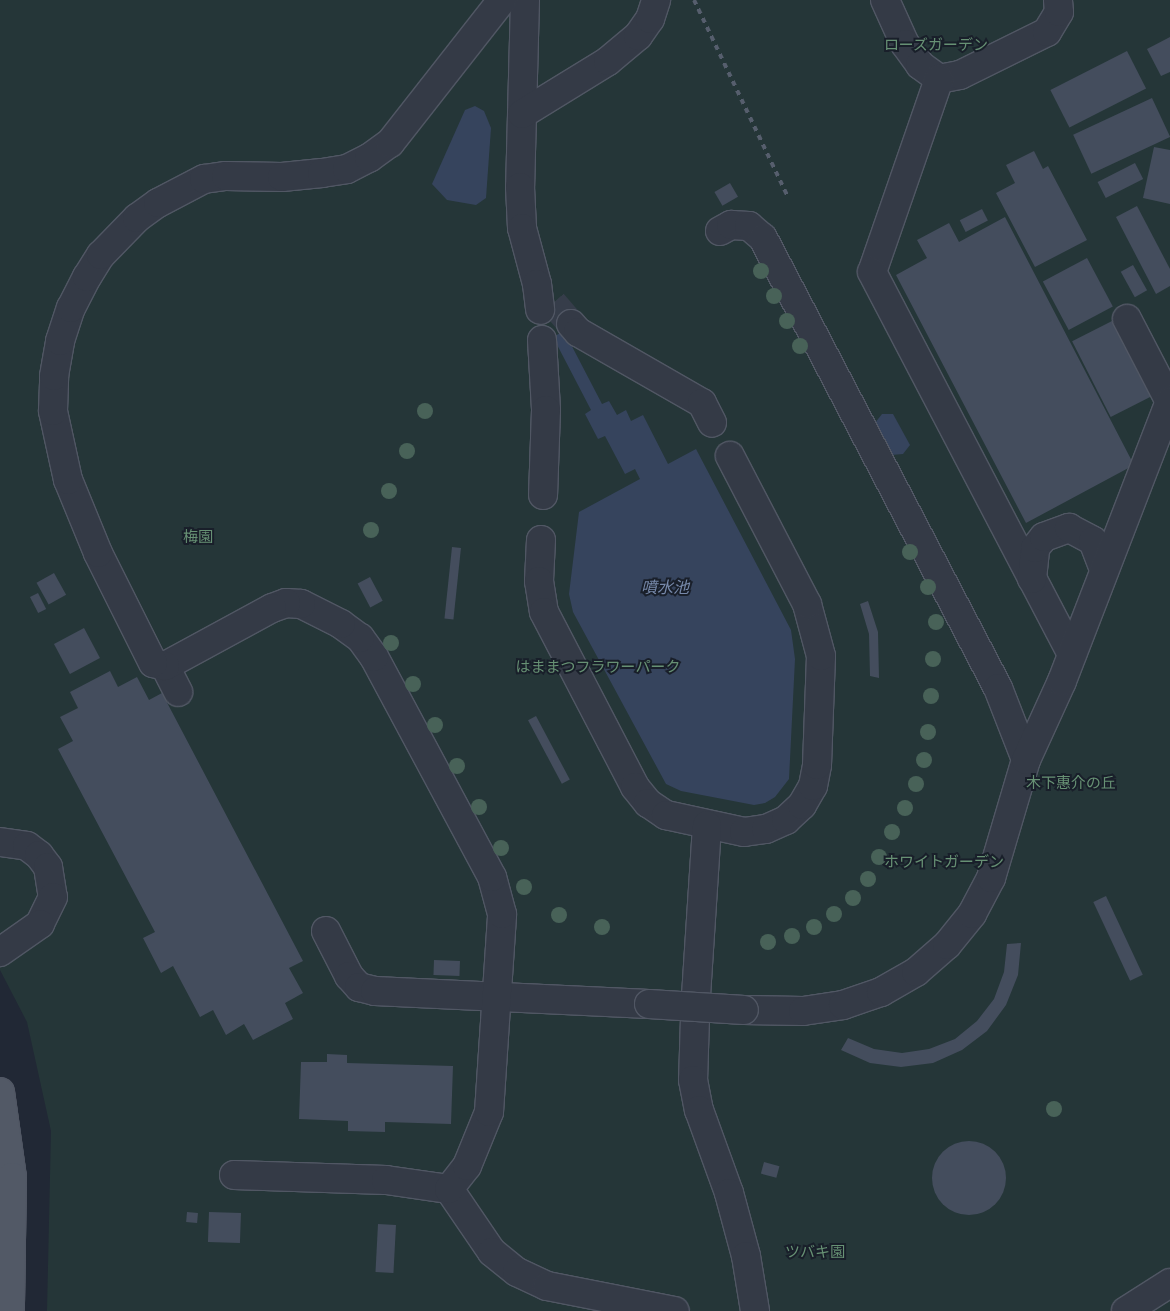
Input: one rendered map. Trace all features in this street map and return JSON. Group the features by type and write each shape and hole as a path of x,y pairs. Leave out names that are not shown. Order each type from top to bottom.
{"main road":[{"path":"0,1092 12,1177 10,1311"}],"lane":[{"path":"450,1189 467,1166 489,1112 502,914 499,895 374,657 360,638 341,624 301,604 286,603 272,608 165,666 152,663 102,561 68,480 58,446 53,412 54,376 60,342 71,308 87,277 118,235 144,213 181,190 204,179 226,176 282,177 322,173 347,169 370,158 390,143 502,0"},
{"path":"525,0 522,228 544,299"},
{"path":"522,114 608,61 638,36 650,19 656,0"},
{"path":"885,0 905,44 920,66 939,78 960,75 1047,32 1058,12 1058,0"},
{"path":"939,78 872,272 1072,654"},
{"path":"720,231 731,225 750,226 763,238 998,688 1026,760"},
{"path":"326,931 349,976 359,987 375,991 744,1010 803,1011 843,1005 881,992 916,972 947,945 972,914 991,878 1026,760 1072,654 1170,402 1127,319"},
{"path":"571,324 578,332 702,403 712,423"},
{"path":"542,340 546,410 543,495"},
{"path":"541,540 538,581 544,612 635,787 648,803 666,814 744,832 766,830 786,820 802,805 813,786 817,765 821,656 816,629 807,604 730,456"},
{"path":"1032,579 1035,548 1044,537 1056,530 1069,528 1093,541 1104,569"},
{"path":"165,666 178,692"},
{"path":"707,825 695,1007 694,1080 700,1110 729,1193 746,1256 755,1311"},
{"path":"0,842 27,846 39,855 48,867 53,897 40,924 0,952"},
{"path":"234,1175 386,1180 450,1189 492,1252 517,1272 547,1286 675,1311"},
{"path":"1126,1311 1170,1283"}],"green space":[{"name":"はままつフラワーパーク","path":"0,0 1170,0 1170,1311 47,1311 51,1131 27,1022 0,970"}],"water":[{"path":"475,106 484,111 491,128 486,198 476,205 447,200 432,184 465,110"},
{"name":"噴水池","path":"564,331 602,404 609,401 617,415 626,410 631,421 643,415 668,464 696,449 791,630 795,659 789,779 775,797 765,803 754,805 681,791 666,784 573,612 569,594 579,512 640,479 635,469 625,474 605,436 598,439 585,414 591,410 553,337"},
{"path":"882,414 893,414 910,445 903,454 891,455 875,423"}],"building":[{"path":"1170,37 1170,72 1161,76 1147,49"},
{"path":"1127,51 1146,88 1069,127 1050,90"},
{"path":"1152,98 1170,137 1091,174 1073,135"},
{"path":"1154,147 1170,150 1170,204 1143,198"},
{"path":"1034,151 1043,169 1048,166 1087,240 1035,267 996,193 1015,183 1006,165"},
{"path":"1135,163 1143,179 1106,198 1098,182"},
{"path":"730,183 738,197 722,206 714,192"},
{"path":"1137,206 1170,269 1170,286 1156,294 1116,217"},
{"path":"982,209 988,221 966,232 960,220"},
{"path":"1005,217 1134,465 1026,523 896,275 927,258 917,240 949,223 959,242"},
{"path":"1087,258 1113,307 1069,330 1043,281"},
{"path":"1133,265 1147,290 1135,297 1121,272"},
{"path":"1114,320 1153,396 1111,417 1072,341"},
{"path":"452,547 461,548 453,620 444,619"},
{"path":"54,573 66,595 49,605 37,583"},
{"path":"370,577 383,601 370,607 358,584"},
{"path":"38,593 46,609 38,613 30,597"},
{"path":"868,601 878,632 879,678 870,676 869,634 860,604"},
{"path":"84,628 100,658 70,674 54,644"},
{"path":"110,671 118,687 137,677 149,700 162,693 303,961 289,968 303,993 285,1003 293,1019 253,1040 244,1024 226,1035 213,1010 200,1017 173,966 161,973 143,938 155,932 58,749 73,741 60,717 78,708 70,692"},
{"path":"536,716 570,780 562,784 528,720"},
{"path":"1106,896 1143,975 1130,981 1093,902"},
{"path":"1021,943 1018,975 1006,1005 987,1031 962,1050 933,1063 901,1067 870,1063 841,1050 848,1038 874,1049 902,1053 929,1049 955,1039 977,1021 994,999 1004,972 1007,944"},
{"path":"434,960 460,961 459,976 433,975"},
{"path":"327,1054 347,1055 347,1063 453,1066 451,1124 385,1122 385,1132 348,1131 348,1121 299,1119 301,1062 327,1062"},
{"path":"976,1141 996,1151 1004,1164 1006,1178 1004,1192 996,1205 983,1213 962,1215 942,1205 934,1192 932,1171 942,1151 955,1143"},
{"path":"764,1162 779,1166 776,1178 761,1174"},
{"path":"187,1212 198,1213 197,1223 186,1222"},
{"path":"209,1212 241,1213 240,1243 208,1242"},
{"path":"378,1224 396,1225 393,1273 375,1272"}],"tunnel":[{"path":"553,303 571,324"}],"railway":[{"path":"694,0 788,197"}],"park label":[{"name":"ローズガーデン","path":"936,46"},
{"name":"梅園","path":"198,538"},
{"name":"木下惠介の丘","path":"1071,784"},
{"name":"ホワイトガーデン","path":"944,863"},
{"name":"ツバキ園","path":"815,1253"}]}
